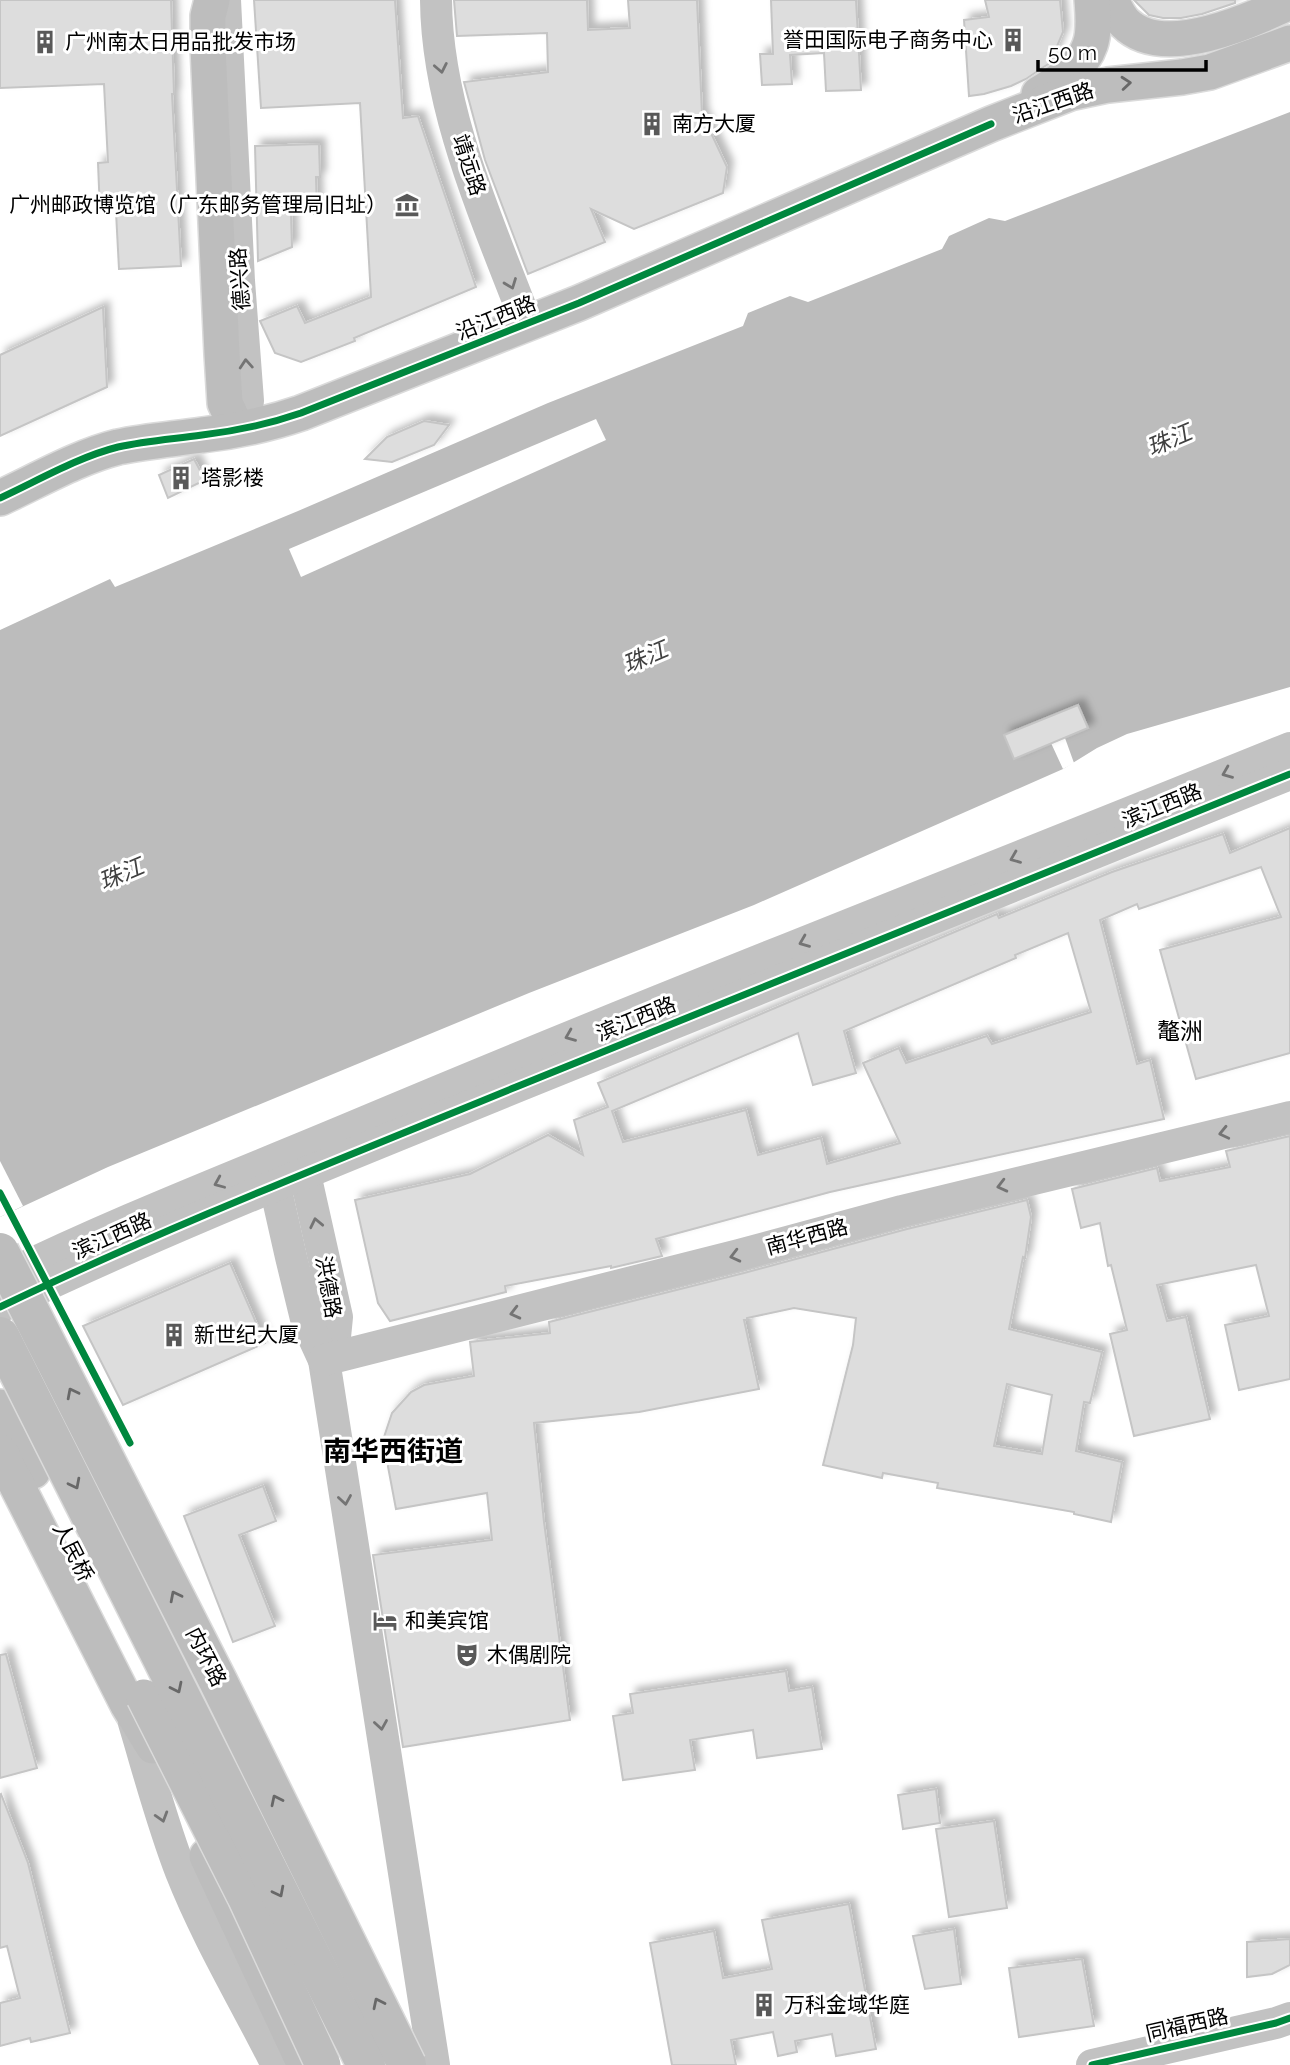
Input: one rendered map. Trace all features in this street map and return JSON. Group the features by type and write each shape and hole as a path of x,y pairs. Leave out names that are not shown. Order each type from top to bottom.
{"highway":[{"name":"内环路","path":"0,1252 206,1656 407,2065"},
{"name":"内环路","path":"0,1336 366,2065"}],"main road":[{"path":"212,0 208,16 208,47 222,354 225,403 237,429"},
{"name":"德兴路","path":"225,0 239,281 248,401 237,429"},
{"name":"靖远路","path":"436,0 439,60 454,120 481,205 527,324"},
{"path":"991,124 1059,81 1083,59 1090,46 1092,33 1092,0"},
{"path":"1111,0 1125,23 1139,33 1175,38 1195,37 1219,31 1290,2"},
{"name":"沿江西路","path":"0,498 114,448 237,429 301,414 527,324 991,124 1070,93 1108,85 1210,72 1290,43"},
{"name":"滨江西路","path":"0,1307 616,1017 1290,748"},
{"name":"滨江西路","path":"0,1279 53,1253 287,1172 822,962 1290,774"},
{"name":"南华西路","path":"324,1360 902,1211 1290,1117"},
{"name":"洪德路","path":"287,1172 307,1323 324,1360 434,2065"},
{"name":"人民桥","path":"0,1407 136,1701"},
{"name":"人民桥","path":"0,1452 136,1701"},
{"path":"136,1701 200,1778 237,1843"},
{"path":"136,1701 170,1842 182,1873 277,2065"},
{"path":"136,1701 167,1773 305,2065"},
{"path":"136,1701 245,1897 323,2065"},
{"name":"同福西路","path":"1092,2065 1290,2018"}],"water":[{"name":"珠江","path":"1290,112 1290,687 1127,734 1097,748 1063,769 754,905 529,993 108,1167 0,1217 0,630 110,579 115,587 548,403 743,326 748,313 790,296 808,302 942,249 949,236 989,218 1005,221"}],"pier":[{"path":"596,419 606,440 301,577 289,549"},
{"path":"1078,705 1088,728 1065,738 1074,763 1063,769 1051,743 1014,759 1004,735"},
{"path":"0,1161 23,1206 0,1217"}],"building":[{"path":"0,0 171,0 172,94 181,266 119,269 116,212 100,212 98,163 108,162 104,84 0,88"},
{"path":"254,0 395,0 403,118 418,116 476,287 301,362 275,353 260,321 297,306 305,323 371,297 360,103 261,108"},
{"path":"454,0 587,0 588,30 630,28 628,0 697,0 702,114 727,167 723,193 634,229 591,209 605,242 528,274 485,160 464,82 548,72 547,33 457,36"},
{"path":"771,0 856,0 861,90 826,91 824,53 790,55 792,84 762,85 760,54 773,54"},
{"name":"誉田国际电子商务中心","path":"985,0 1060,0 1063,32 1050,63 1011,86 969,96 964,20 989,17"},
{"path":"1134,0 1235,0 1235,3 1202,14 1163,18 1149,15"},
{"path":"319,144 317,214 291,214 292,247 258,261 255,146"},
{"path":"103,307 107,387 0,436 0,355"},
{"path":"424,421 449,425 434,445 392,462 365,459 387,437"},
{"name":"塔影楼","path":"194,459 205,480 168,498 159,475"},
{"path":"1078,705 1088,728 1014,759 1004,735"},
{"path":"1290,828 1290,1053 1196,1079 1160,950 1281,917 1261,867 1139,909 1137,904 1100,920 1137,1064 1150,1060 1164,1119 830,1192 656,1239 662,1256 611,1268 505,1286 506,1292 390,1321 378,1303 355,1200 470,1174 548,1135 583,1155 574,1120 608,1107 598,1083 997,914 999,918 1112,872 1223,834 1230,853","holes":["1068,933 1091,1012 992,1044 987,1036 906,1063 899,1048 863,1063 900,1143 827,1164 821,1138 758,1155 746,1110 623,1142 612,1111 798,1033 813,1085 856,1073 844,1031"]},
{"path":"1290,1136 1290,1379 1239,1390 1225,1325 1269,1316 1256,1265 1157,1285 1167,1321 1186,1317 1210,1419 1134,1436 1110,1334 1127,1330 1111,1265 1108,1266 1100,1223 1081,1228 1072,1189 1157,1168 1160,1181 1230,1167 1226,1151"},
{"path":"1027,1200 1031,1217 1009,1329 1102,1352 1090,1403 1084,1402 1076,1451 1122,1462 1111,1522 1074,1512 937,1488 938,1483 883,1473 882,1478 823,1465 853,1345 856,1318 794,1308 747,1318 744,1320 759,1389 639,1412 534,1423 570,1720 403,1747 373,1555 492,1540 487,1493 396,1509 383,1440 392,1413 411,1392 424,1385 474,1376 470,1342 550,1333 549,1322","holes":["1007,1384 1052,1395 1042,1454 994,1446"]},
{"name":"新世纪大厦","path":"230,1263 265,1343 123,1405 83,1326"},
{"path":"263,1486 276,1521 239,1535 275,1626 233,1642 184,1516"},
{"path":"6,1654 37,1768 0,1778 0,1655"},
{"path":"786,1671 789,1691 812,1687 822,1749 757,1758 753,1730 690,1740 695,1770 623,1780 613,1716 633,1713 630,1694"},
{"path":"936,1789 940,1823 903,1829 898,1795"},
{"path":"1,1794 28,1863 70,2033 31,2042 30,2038 0,2046 0,2003 20,1998 7,1946 0,1948"},
{"path":"994,1821 1007,1908 949,1917 936,1829"},
{"name":"万科金域华庭","path":"849,1904 876,2049 836,2056 832,2034 795,2041 797,2052 778,2056 773,2032 731,2040 736,2065 672,2065 650,1943 714,1931 723,1978 772,1969 762,1920"},
{"path":"954,1929 961,1984 925,1989 913,1936"},
{"path":"1290,1939 1290,1965 1272,1974 1247,1977 1247,1942"},
{"path":"1082,1959 1094,2026 1019,2037 1009,1968"}],"cycle path":[{"path":"0,498 103,451 139,443 240,429 301,413 579,303 991,124"},
{"path":"0,1307 128,1248 321,1166 1290,774"},
{"path":"0,1193 130,1443"},
{"path":"1092,2065 1290,2018"}],"place":[{"name":"誉田国际电子商务中心","path":"1013,40"},
{"name":"广州南太日用品批发市场","path":"45,42"},
{"name":"南方大厦","path":"652,124"},
{"name":"广州邮政博览馆（广东邮务管理局旧址）","path":"407,205"},
{"name":"塔影楼","path":"181,478"},
{"name":"新世纪大厦","path":"174,1335"},
{"name":"和美宾馆","path":"385,1621"},
{"name":"木偶剧院","path":"467,1655"},
{"name":"万科金域华庭","path":"764,2005"}],"district":[{"name":"鼇洲","path":"1180,1031"},
{"name":"南华西街道","path":"393,1451"}]}
